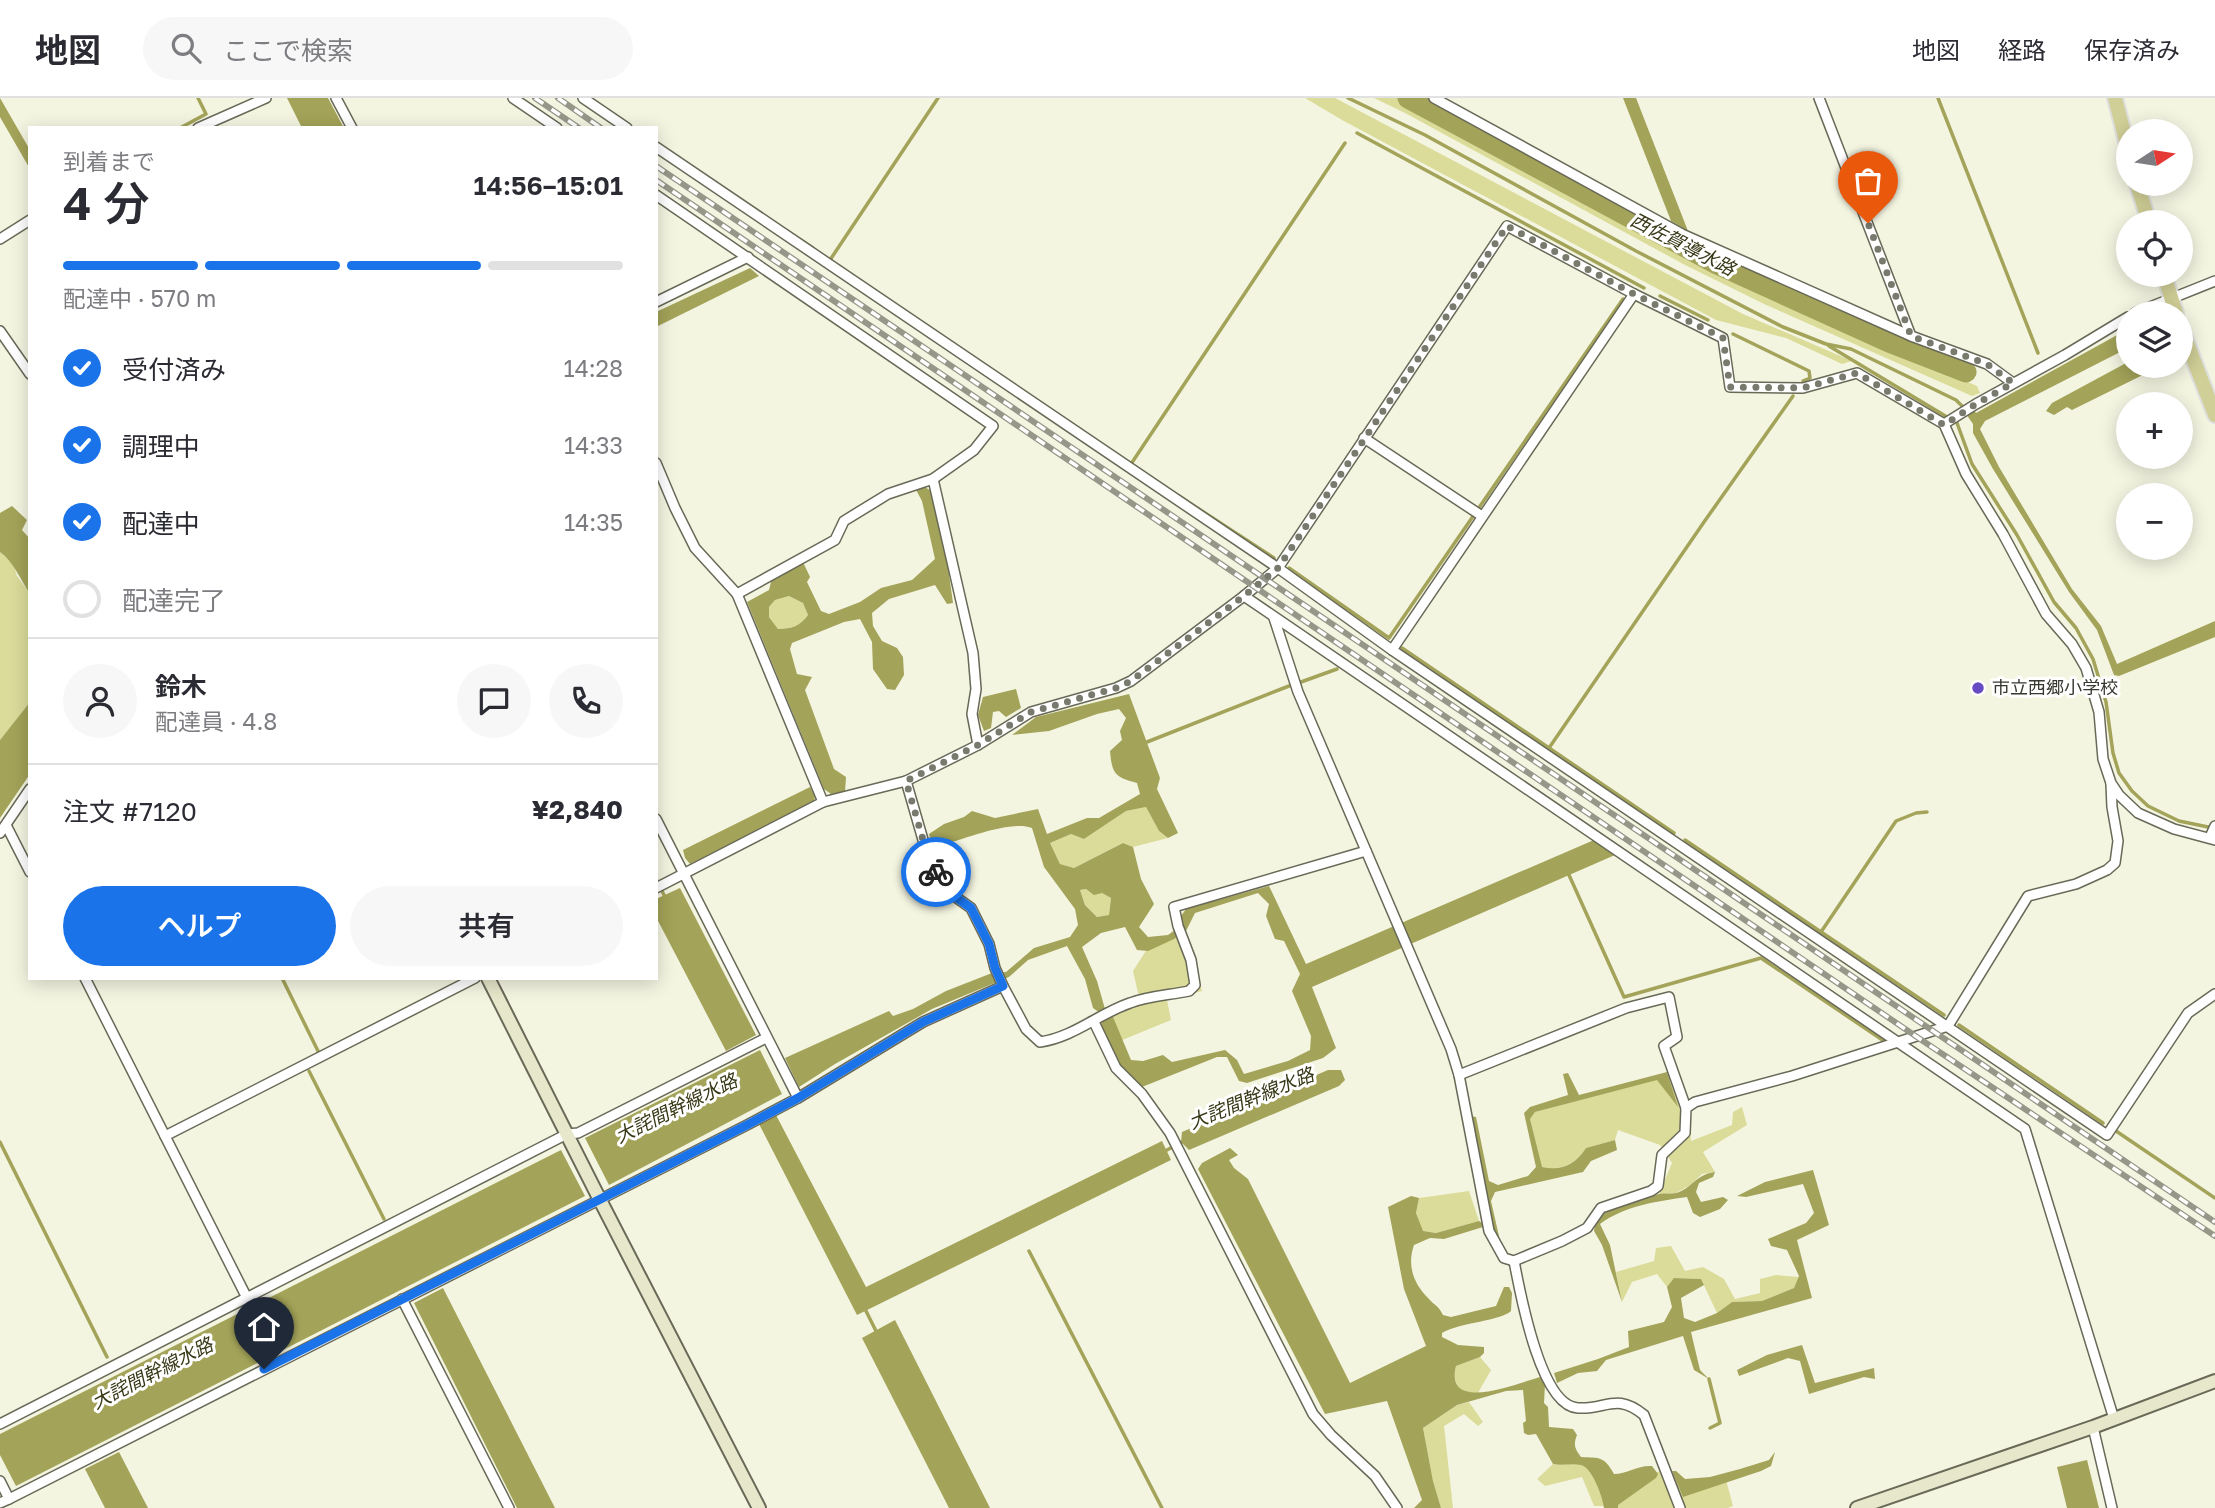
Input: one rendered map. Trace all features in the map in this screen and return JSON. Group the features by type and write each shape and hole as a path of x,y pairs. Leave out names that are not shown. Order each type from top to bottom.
{"main road":[{"path":"2115,98 2120,119"},
{"path":"2168,287 2172,301"},
{"path":"2193,362 2215,415"}],"street":[{"path":"203,126 266,98"},
{"path":"336,98 351,126"},
{"path":"513,98 554,126"},
{"path":"583,98 624,126"},
{"path":"1434,98 1682,234 1911,336 1987,364 2013,383"},
{"path":"1819,98 1911,336"},
{"path":"658,149 1278,568 1392,650 2107,1135 2188,1013 2215,994"},
{"path":"658,196 993,426 974,450 928,480 888,494 844,521 835,540 737,594"},
{"path":"0,239 28,221"},
{"path":"658,887 823,802 906,781 978,745 1031,712 1116,688 1131,681 1244,596 1278,568 1507,226 1723,338 1730,387 1803,388 1857,373 1944,425 1966,474 2003,534 2046,614 2072,644 2086,668 2099,712 2102,759 2111,783 2119,795 2138,813 2174,829 2212,839 2215,827"},
{"path":"658,301 748,257"},
{"path":"2162,301 2215,281"},
{"path":"1392,650 1634,294"},
{"path":"1944,425 2116,324"},
{"path":"0,331 28,371"},
{"path":"1364,438 1482,516"},
{"path":"658,468 674,508 695,548 737,594 823,802"},
{"path":"928,480 973,653 976,689 972,713 978,745"},
{"path":"1244,596 2025,1129 2114,1419"},
{"path":"1274,618 1298,692 1451,1049 1459,1075 1489,1231 1504,1258 1514,1261 1562,1241 1587,1228 1601,1209 1651,1191 1658,1185 1662,1155 1685,1133 1686,1108 1664,1046 1677,1037 1669,997 1626,1008 1459,1075"},
{"path":"906,781 930,864 950,893 971,908 989,944 1003,986 1026,1029 1040,1042 1055,1040 1131,1002 1189,991 1195,985 1191,960 1174,907 1366,851"},
{"path":"1686,1108 1695,1102 1792,1076 1948,1026 2028,896 2076,884 2107,870 2115,863 2118,841 2111,783"},
{"path":"28,792 3,829 28,869"},
{"path":"658,823 798,1098"},
{"path":"86,980 247,1298"},
{"path":"165,1136 471,980"},
{"path":"489,980 759,1508"},
{"path":"0,1481 4,1501 765,1116 923,1022 1003,986"},
{"path":"1094,1022 1116,1068 1142,1094 1174,1142 1313,1414 1331,1435 1375,1476 1397,1508"},
{"path":"0,1424 567,1134 578,1133 766,1038"},
{"path":"1514,1261 1526,1324 1554,1394 1563,1404 1577,1408 1611,1402 1632,1405 1644,1415 1680,1508"},
{"path":"402,1299 509,1508"},
{"path":"1857,1508 2092,1427 2215,1381"},
{"path":"2092,1427 2112,1508"}],"green space":[{"path":"1305,98 1335,98 1743,314 1852,361 1842,364 1786,338 1716,320"},
{"path":"1374,98 1397,98 1698,265 1977,386 1980,393 1972,396 1764,304 1685,265"},
{"path":"0,552 13,563 17,576 28,591 28,705 0,740"},
{"path":"789,596 803,603 808,615 795,626 778,629 769,617 769,607 775,600"},
{"path":"1146,807 1159,831 1168,838 1133,847 1123,843 1074,868 1060,864 1050,843 1071,834 1084,839 1126,811"},
{"path":"1085,889 1111,898 1109,915 1097,917 1085,905 1080,890"},
{"path":"1186,931 1202,991 1167,1000 1171,1020 1115,1043 1100,1009 1139,997 1133,971 1149,946"},
{"path":"1677,1073 1689,1100 1691,1141 1732,1125 1733,1112 1742,1107 1747,1125 1703,1152 1715,1172 1702,1174 1676,1193 1659,1194 1672,1163 1660,1145 1618,1130 1615,1140 1586,1148 1577,1159 1566,1165 1541,1167 1530,1119 1535,1112"},
{"path":"1469,1191 1479,1221 1436,1233 1422,1231 1416,1213 1419,1198"},
{"path":"1671,1246 1685,1271 1703,1267 1724,1279 1735,1299 1760,1293 1760,1279 1776,1275 1799,1277 1794,1288 1762,1301 1732,1302 1717,1313 1701,1279 1675,1278 1667,1287 1657,1274 1632,1282 1622,1302 1616,1272 1654,1261 1656,1248"},
{"path":"1480,1357 1491,1370 1478,1393 1464,1393 1456,1381 1456,1366"},
{"path":"1469,1402 1483,1422 1478,1426 1464,1414 1444,1426 1453,1508 1441,1508 1423,1428 1457,1405"},
{"path":"1553,1464 1579,1464 1586,1467 1602,1496 1604,1506 1594,1506 1582,1477 1545,1486 1537,1479"},
{"path":"1668,1468 1687,1489 1726,1480 1733,1506 1614,1508 1613,1489"}],"water":[{"path":"0,98 28,147 28,166 0,117"},
{"path":"287,98 328,98 343,126 301,126"},
{"path":"1623,98 1636,98 1688,231 1671,221"},
{"path":"750,268 759,276 658,326 658,311"},
{"path":"2116,336 2116,354 1985,421 1980,429 1999,467 2072,589 2101,626 2117,664 2215,621 2215,637 2119,676 2114,675 2097,630 2069,592 1973,433 1973,424 1966,414 1973,409 1976,413"},
{"path":"2116,368 2116,378 2137,378 2072,410 2067,407 2054,415 2046,411 2052,403"},
{"path":"922,485 931,491 947,560 953,603 947,604 935,585 889,599 872,613 873,626 882,641 897,648 903,657 904,675 895,690 887,689 873,669 872,642 860,619 844,622 792,643 790,649 797,674 812,677 805,690 834,769 846,777 845,792 831,794 824,789 747,602 769,590 772,578 803,562 810,577 807,582 821,611 829,614 860,602 881,588 912,580 935,559 922,501 915,488","holes":["789,596 803,603 808,615 795,626 778,629 769,617 769,607 775,600"]},
{"path":"12,506 27,520 22,530 28,537 28,591 13,566 0,552 0,513"},
{"path":"1016,689 1021,708 1006,717 999,711 993,712 991,728 984,731 978,715 983,697"},
{"path":"1129,694 1160,778 1157,789 1178,833 1168,838 1159,831 1146,807 1126,811 1084,839 1071,834 1050,843 1060,864 1074,868 1123,843 1133,847 1141,879 1154,904 1139,927 1148,937 1168,935 1182,925 1181,916 1186,909 1269,886 1306,964 1594,840 1615,855 1312,987 1336,1048 1323,1058 1247,1083 1239,1081 1227,1057 1217,1057 1142,1087 1118,1063 1102,1029 1100,1013 1093,1008 1085,979 1067,946 1028,960 1009,977 932,1009 799,1087 785,1058 889,1011 893,1016 992,973 1006,972 1034,948 1070,937 1078,925 1075,909 1044,867 1032,828 1014,826 949,843 951,862 947,868 938,866 929,834 972,811 995,818 1038,809 1047,834 1087,818 1099,818 1140,794 1137,783 1119,776 1112,765 1110,751 1122,740 1120,731 1126,718 1119,709 1049,731 1012,735 1036,717","holes":["1086,889 1094,895 1102,893 1111,898 1109,915 1097,917 1085,905 1080,890","1258,893 1269,904 1266,916 1275,939 1284,941 1300,974 1292,991 1311,1036 1310,1050 1288,1061 1244,1074 1237,1060 1225,1050 1172,1062 1163,1055 1143,1061 1131,1060 1113,1017 1107,1016 1097,981 1082,947 1101,933 1125,927 1137,950 1148,951 1186,931 1195,913"]},
{"path":"28,705 28,777 0,818 0,740"},
{"path":"810,787 815,796 814,802 690,864 685,858 683,850"},
{"path":"680,888 756,1035 726,1051 658,921 658,898"},
{"path":"760,1050 782,1094 609,1185 585,1138"},
{"path":"1328,1070 1341,1070 1345,1080 1339,1086 1189,1150 1181,1142 1182,1132"},
{"path":"1667,1072 1678,1107 1657,1080 1535,1112 1530,1119 1542,1167 1567,1165 1577,1159 1586,1148 1615,1140 1617,1150 1591,1161 1583,1172 1495,1192 1491,1201 1501,1245 1491,1221 1470,1116 1476,1117 1489,1181 1498,1185 1528,1176 1536,1167 1524,1113 1530,1107 1568,1095 1563,1074 1568,1073 1579,1095"},
{"path":"776,1115 866,1287 1162,1141 1171,1160 857,1315 759,1124"},
{"path":"1230,1148 1238,1155 1229,1160 1234,1168 1248,1179 1350,1383 1426,1346 1404,1289 1388,1207 1411,1196 1419,1198 1416,1213 1423,1231 1436,1233 1479,1221 1484,1224 1483,1227 1444,1239 1430,1238 1414,1245 1411,1267 1415,1280 1443,1315 1451,1317 1496,1306 1504,1287 1509,1287 1512,1293 1511,1311 1506,1314 1442,1333 1442,1337 1458,1345 1484,1347 1484,1353 1480,1357 1456,1366 1455,1380 1461,1389 1485,1392 1540,1377 1545,1384 1544,1403 1548,1407 1549,1427 1573,1429 1577,1435 1575,1447 1581,1457 1601,1459 1614,1474 1652,1466 1658,1474 1656,1478 1618,1505 1618,1508 1604,1508 1596,1484 1585,1467 1578,1464 1553,1464 1536,1434 1524,1433 1523,1423 1526,1421 1523,1390 1506,1391 1457,1405 1423,1428 1441,1508 1414,1508 1422,1500 1387,1401 1325,1414 1198,1169 1202,1163"},
{"path":"561,1150 585,1196 16,1486 0,1455 0,1434"},
{"path":"1813,1170 1829,1225 1797,1240 1812,1298 1691,1332 1700,1370 1709,1379 1694,1370 1683,1336 1606,1360 1597,1371 1578,1373 1557,1383 1554,1373 1629,1347 1628,1331 1664,1322 1672,1307 1667,1287 1674,1278 1701,1279 1704,1285 1681,1298 1684,1318 1695,1322 1717,1313 1732,1302 1762,1301 1794,1288 1799,1276 1787,1250 1771,1246 1768,1239 1806,1223 1814,1213 1803,1184 1746,1197 1737,1196 1765,1182"},
{"path":"1715,1172 1713,1177 1699,1183 1696,1192 1701,1202 1723,1197 1728,1200 1720,1209 1700,1217 1693,1213 1687,1197 1630,1209 1600,1224 1610,1245 1622,1302 1602,1245 1594,1231 1596,1219 1634,1201 1659,1194 1676,1193 1702,1176"},
{"path":"443,1288 555,1508 517,1508 414,1303"},
{"path":"895,1320 990,1508 949,1508 862,1338"},
{"path":"1802,1345 1815,1383 1874,1368 1875,1379 1864,1377 1809,1394 1800,1361 1788,1358 1739,1376 1737,1370 1767,1355"},
{"path":"119,1452 148,1508 105,1508 85,1469"},
{"path":"1775,1452 1771,1466 1761,1471 1683,1497 1672,1471 1685,1479 1710,1477 1769,1460"},
{"path":"2087,1460 2099,1508 2067,1508 2057,1467"}],"waterway":[{"path":"184,126 206,114 198,98"},
{"path":"830,260 938,98"},
{"path":"1348,98 1425,135 1636,251 1783,327 1826,344 1851,349 1956,400 1966,410"},
{"name":"西佐賀導水路","path":"1408,98 1717,264 1889,342 1966,372"},
{"path":"1938,98 2038,353"},
{"path":"1357,133 1644,288"},
{"path":"1131,464 1345,143"},
{"path":"787,231 813,248"},
{"path":"1660,296 1708,320"},
{"path":"1289,568 1389,638 1623,299"},
{"path":"1733,334 1809,371 1810,378 1803,381"},
{"path":"1829,346 1957,423 1972,464 2017,535 2054,602 2076,628 2093,659 2106,702 2113,753 2119,773 2132,791 2148,806 2179,821 2213,828"},
{"path":"1549,748 1793,396"},
{"path":"1179,496 1274,558"},
{"path":"1402,648 1674,833"},
{"path":"1301,682 1337,669"},
{"path":"1147,742 1289,686"},
{"path":"1821,932 1896,821 1916,813 1927,812"},
{"path":"1685,840 1944,1015"},
{"path":"1569,875 1624,997 1761,958 1884,1041"},
{"path":"658,883 666,899"},
{"path":"283,980 318,1051"},
{"path":"1959,1025 2103,1123"},
{"path":"309,1071 384,1219"},
{"path":"2116,1131 2215,1198"},
{"name":"大詫間幹線水路","path":"1165,1151 1186,1140"},
{"path":"0,1142 107,1357"},
{"path":"1029,1251 1162,1508"},
{"path":"865,1309 877,1333"},
{"path":"1709,1379 1720,1423 1710,1428"}],"railway":[{"path":"535,98 576,126"},
{"path":"558,98 598,126"},
{"path":"658,167 2215,1222"},
{"path":"658,181 1917,1037 2215,1236"}],"way so far":[{"path":"936,872 930,864 906,781 978,745 1031,712 1116,688 1131,681 1278,568 1507,226 1723,338 1730,387 1803,388 1857,373 1944,425 2013,383 1987,364 1911,336 1868,223"}],"place":[{"name":"市立西郷小学校","path":"1978,688"}],"route":[{"path":"264,1369 747,1125 798,1098 923,1022 1003,986 989,944 971,908 950,893 936,872"}]}
